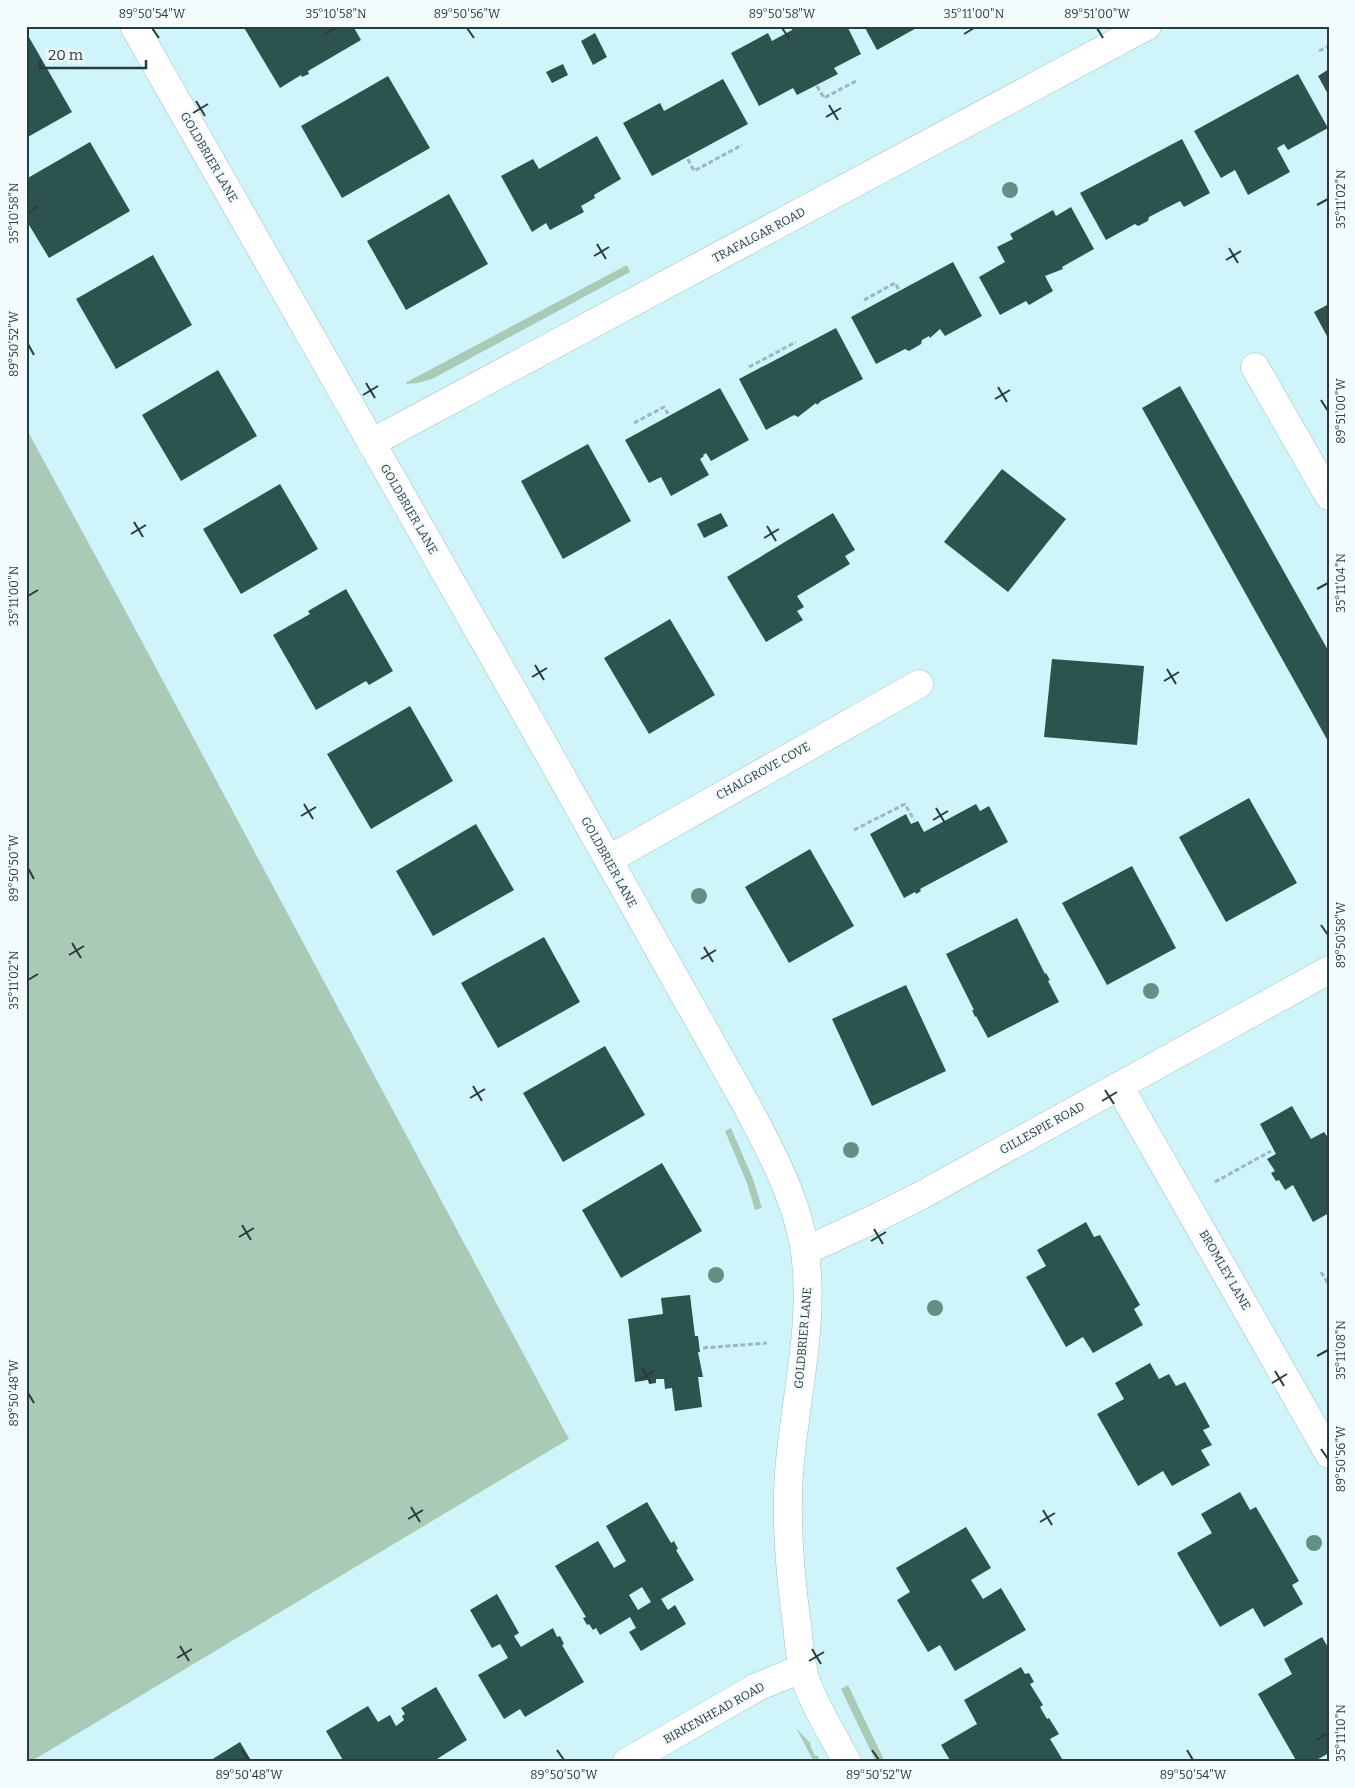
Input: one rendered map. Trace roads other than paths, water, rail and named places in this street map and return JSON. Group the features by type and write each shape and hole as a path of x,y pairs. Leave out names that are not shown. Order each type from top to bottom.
{"street":[{"name":"GOLDBRIER LANE","path":"134,26 768,1145 796,1210 805,1251 808,1284 806,1327 791,1454 788,1503 789,1556 803,1668 817,1708 847,1762"},
{"name":"TRAFALGAR ROAD","path":"371,443 1146,26"},
{"path":"1255,367 1329,496"},
{"name":"CHALGROVE COVE","path":"608,860 919,684"},
{"name":"GILLESPIE ROAD","path":"805,1251 920,1196 1329,970"},
{"name":"BROMLEY LANE","path":"1119,1086 1329,1454"},
{"name":"BIRKENHEAD ROAD","path":"627,1762 757,1687 803,1668"}]}
